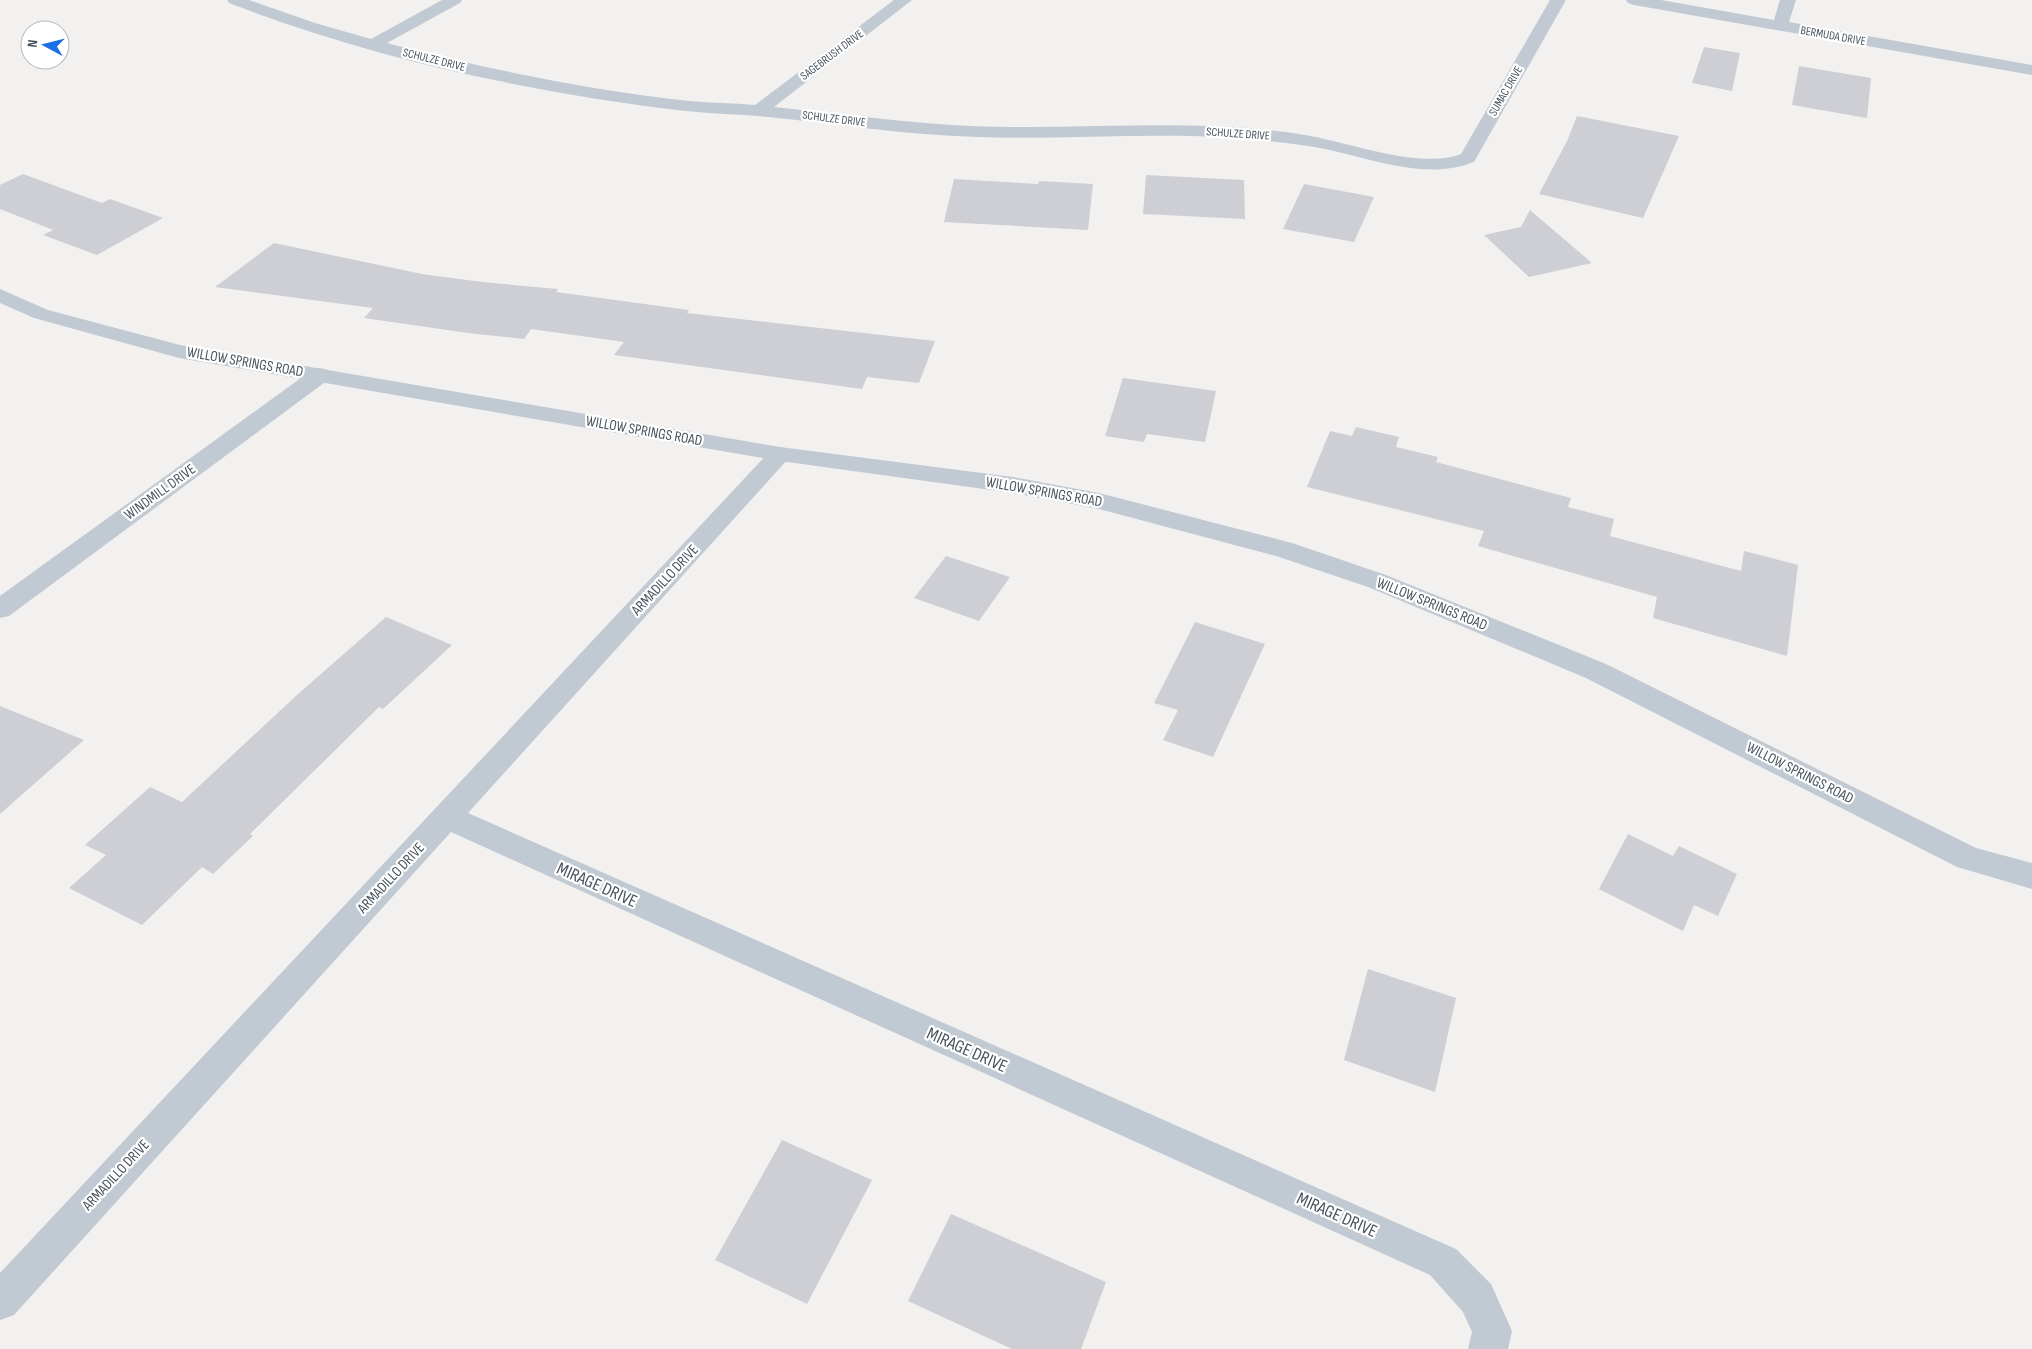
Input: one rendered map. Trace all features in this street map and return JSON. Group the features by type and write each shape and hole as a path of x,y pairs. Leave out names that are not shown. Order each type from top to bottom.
{"street":[{"name":"SCHULZE DRIVE","path":"236,0 291,21 372,45 502,76 598,93 690,106 759,110 910,128 973,132 1037,134 1174,131 1266,135 1327,144 1410,162 1442,165"},
{"path":"372,45 454,0"},
{"name":"SAGEBRUSH DRIVE","path":"759,110 904,0"},
{"name":"SUMAC DRIVE","path":"1442,165 1461,162 1468,158 1558,0"},
{"name":"BERMUDA DRIVE","path":"1634,0 2032,70"},
{"path":"1780,26 1788,0"},
{"name":"WILLOW SPRINGS ROAD","path":"0,295 41,314 179,351 780,454 1013,485 1099,501 1292,552 1377,581 1596,671 1968,858 2032,876"},
{"name":"WINDMILL DRIVE","path":"0,609 320,375"},
{"name":"ARMADILLO DRIVE","path":"0,1301 780,454"},
{"name":"MIRAGE DRIVE","path":"447,817 1443,1262 1477,1298 1492,1331 1488,1349"}],"building":[{"path":"1704,47 1740,53 1732,91 1692,83"},
{"path":"1799,66 1871,78 1867,118 1792,105"},
{"path":"1577,116 1679,136 1643,218 1539,194 1567,141"},
{"path":"23,174 102,203 110,199 163,218 97,255 43,235 53,230 0,209 0,185"},
{"path":"1146,175 1244,180 1245,219 1143,214"},
{"path":"954,179 1038,184 1039,181 1093,184 1088,230 944,222"},
{"path":"1304,184 1374,197 1354,242 1283,229"},
{"path":"1530,210 1592,263 1529,277 1484,235 1521,227"},
{"path":"274,243 422,274 558,289 556,292 689,310 687,313 935,341 919,383 867,377 862,389 614,355 624,342 531,329 524,339 468,333 364,318 373,308 215,287"},
{"path":"1123,378 1216,391 1205,442 1147,434 1144,442 1105,436"},
{"path":"1356,427 1399,437 1396,447 1438,457 1436,462 1571,498 1568,507 1614,519 1610,536 1741,571 1744,551 1798,565 1787,656 1653,618 1657,597 1478,546 1484,531 1307,487 1330,431 1352,436"},
{"path":"946,556 1010,577 979,621 914,598"},
{"path":"386,617 452,645 383,709 379,707 250,834 253,836 213,874 202,867 142,925 69,888 106,855 85,845 150,787 182,802 298,694"},
{"path":"1195,622 1265,644 1213,757 1163,740 1178,710 1154,703"},
{"path":"0,706 84,740 0,814"},
{"path":"1628,834 1673,856 1679,846 1737,874 1718,916 1694,905 1683,931 1599,889"},
{"path":"1368,969 1456,998 1435,1092 1344,1060"},
{"path":"782,1140 872,1180 807,1304 715,1260"},
{"path":"951,1214 1106,1282 1081,1349 1012,1349 908,1301"}]}
